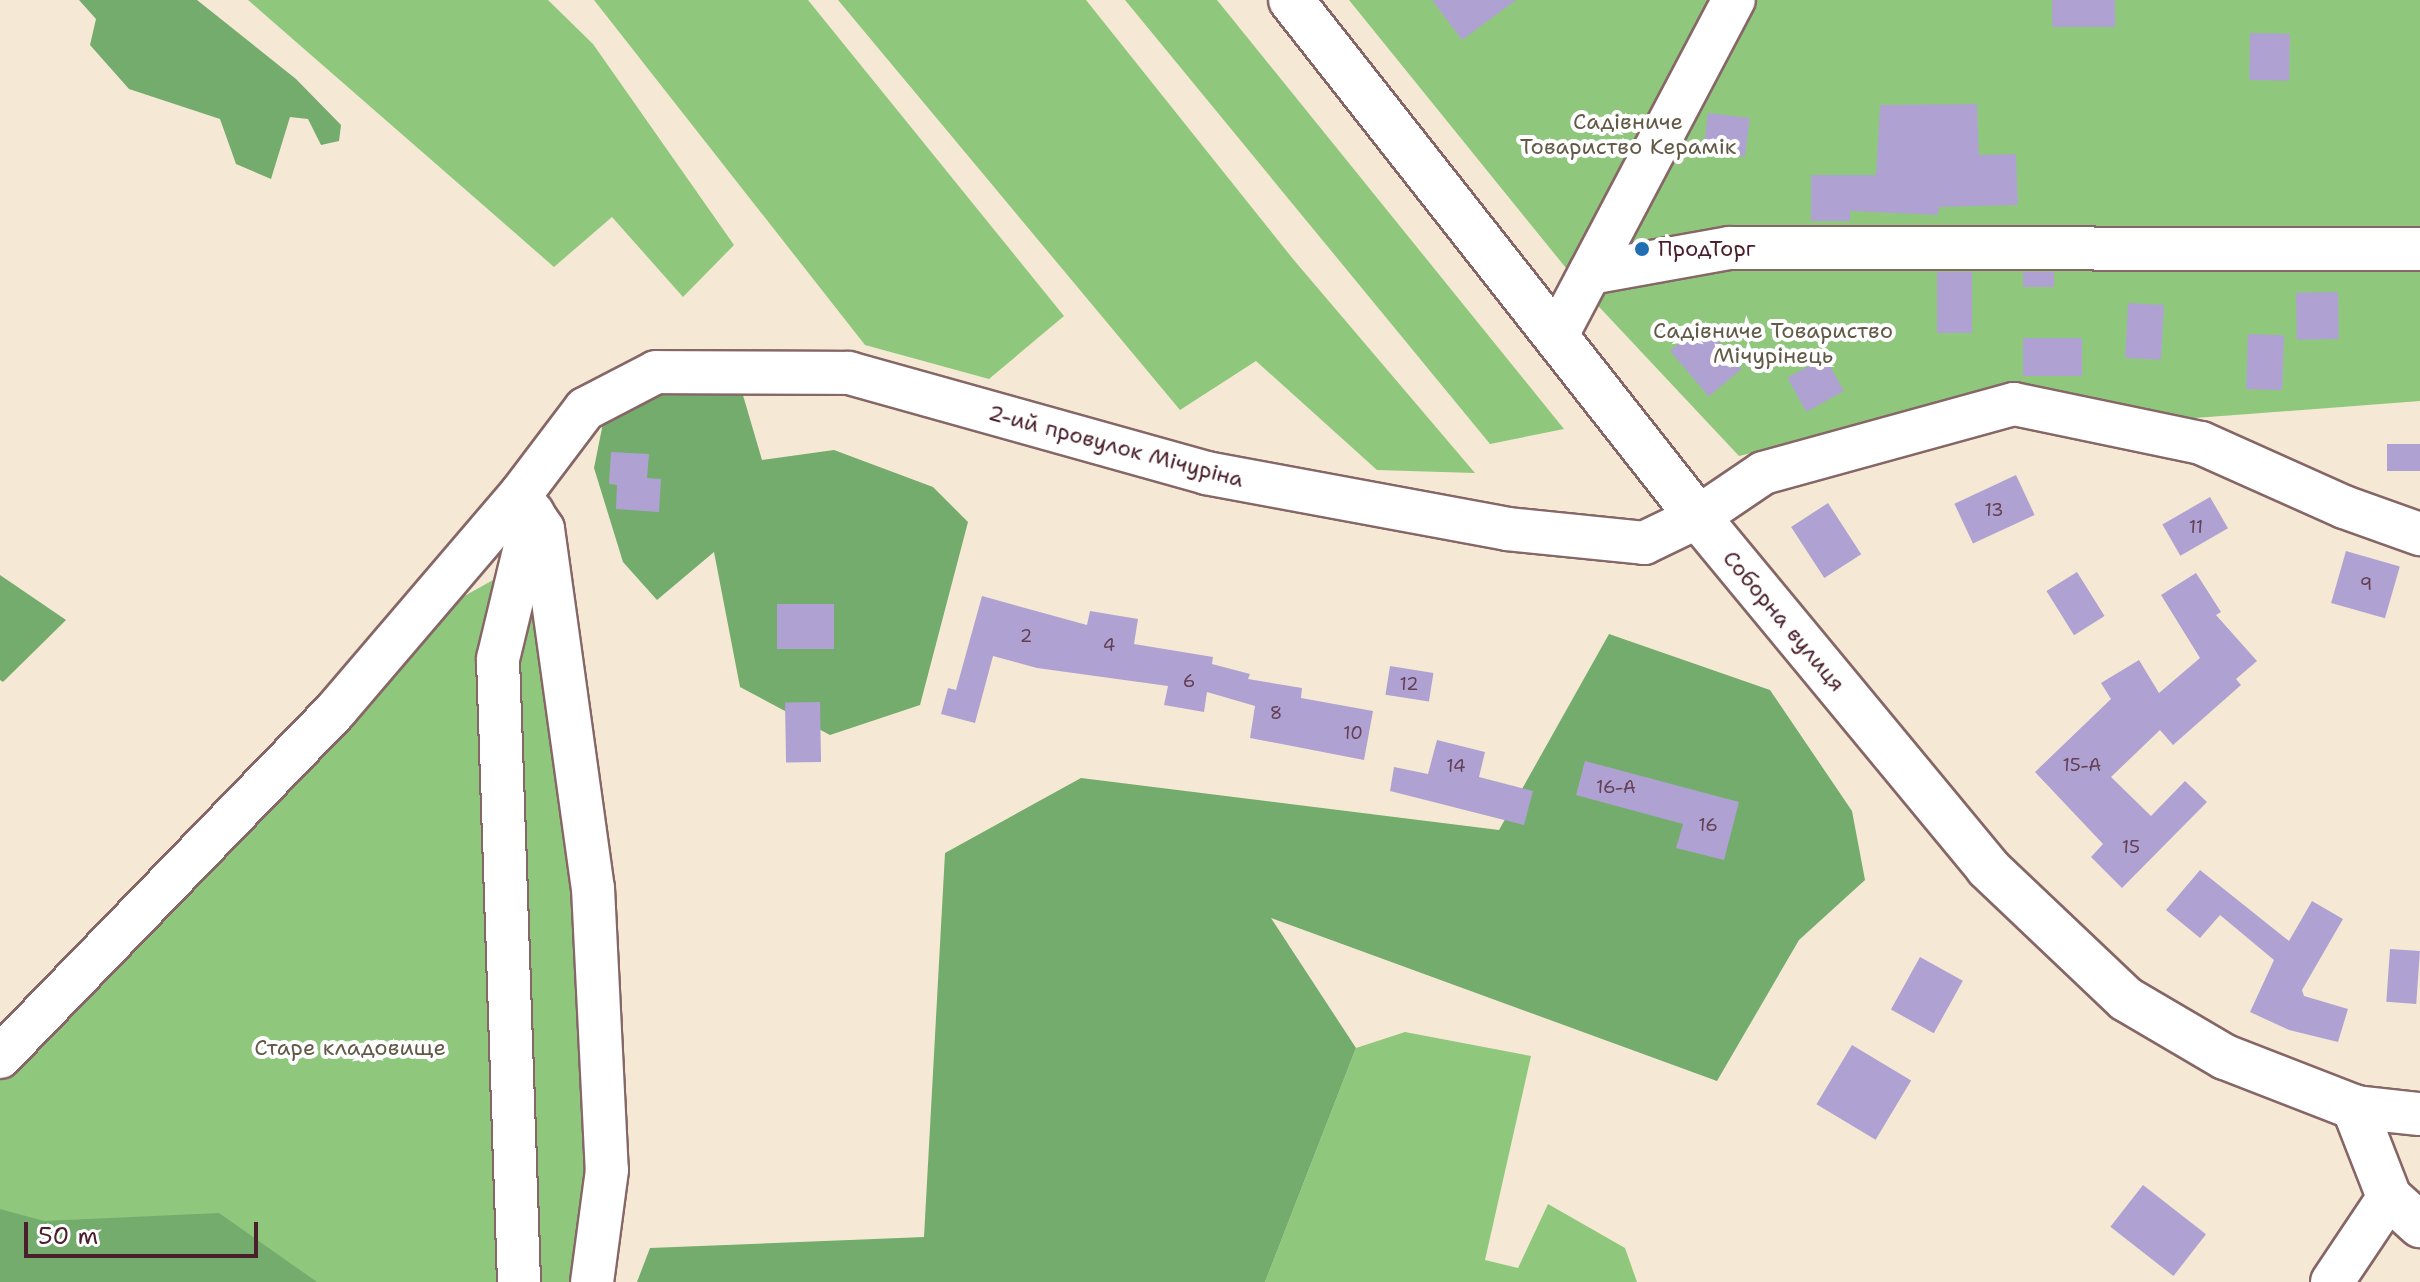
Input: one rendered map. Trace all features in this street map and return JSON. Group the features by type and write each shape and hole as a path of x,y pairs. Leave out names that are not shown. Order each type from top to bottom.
{"main road":[{"name":"Соборна вулиця","path":"1291,0 1698,517 1988,868 2126,999 2225,1057 2354,1107"},
{"path":"2354,1107 2404,1211"}],"street":[{"path":"1556,337 1734,0"},
{"path":"1590,273 1729,248 2420,249"},
{"name":"2-ий провулок Мічуріна","path":"526,504 585,409 656,372 849,373 1206,473 1507,529 1644,543 1698,517"},
{"path":"1698,517 1763,473 2014,404 2201,443 2344,507 2420,534"},
{"path":"0,1057 337,709 526,504"},
{"path":"519,1282 498,659 526,504"},
{"path":"526,504 543,529 593,888 607,1170 592,1282"},
{"path":"2354,1107 2420,1114"},
{"path":"2332,1282 2404,1211"}],"green space":[{"path":"79,0 197,0 296,79 341,125 339,141 321,145 308,119 290,117 271,179 236,164 220,119 129,89 90,45 96,19"},
{"path":"248,0 548,0 593,44 734,245 683,297 612,217 554,267"},
{"path":"594,0 808,0 1064,316 989,379 865,345"},
{"path":"838,0 1086,0 1293,259 1475,473 1377,470 1256,361 1180,410"},
{"path":"1125,0 1217,0 1564,429 1490,444"},
{"name":"Садівниче Товариство Керамік","path":"1349,0 2420,0 2420,401 2182,419 2023,389 1739,456 1587,294"},
{"path":"688,382 740,385 762,460 834,450 933,487 968,522 920,705 830,735 740,687 714,552 657,600 623,562 594,468 603,423"},
{"name":"Старе кладовище","path":"538,555 580,867 588,1253 577,1282 0,1282 0,1072 434,613"},
{"path":"0,575 66,620 3,682 0,680"},
{"path":"1609,634 1770,690 1852,811 1865,880 1799,940 1717,1081 1271,918 1356,1048 1265,1282 637,1282 650,1248 924,1237 945,853 1081,778 1499,830"},
{"path":"1405,1032 1531,1056 1485,1260 1518,1268 1548,1204 1625,1248 1637,1282 1265,1282 1356,1048"},
{"path":"0,1209 44,1221 219,1213 317,1282 0,1282"}],"building":[{"path":"1432,0 1516,0 1462,40"},
{"path":"2052,0 2115,0 2115,27 2052,27"},
{"path":"2250,33 2290,34 2289,81 2249,80"},
{"path":"1977,104 1979,155 2016,154 2018,205 1939,207 1938,215 1850,211 1850,221 1811,221 1811,175 1876,175 1880,105"},
{"path":"1708,113 1750,118 1745,157 1703,152"},
{"path":"1937,272 1972,272 1972,333 1937,333"},
{"path":"2023,272 2054,272 2054,287 2023,287"},
{"path":"2338,292 2339,339 2297,340 2296,293"},
{"path":"2128,303 2164,305 2161,360 2125,358"},
{"path":"1703,323 1742,369 1709,397 1670,351"},
{"path":"2248,334 2284,335 2282,390 2246,389"},
{"path":"2023,338 2082,338 2082,376 2023,376"},
{"path":"1825,357 1844,391 1806,412 1787,378"},
{"path":"2387,444 2420,444 2420,471 2387,471"},
{"path":"611,452 649,454 647,478 661,479 659,512 616,509 617,485 609,484"},
{"path":"2016,475 2035,515 1973,544 1954,504"},
{"path":"2210,497 2228,528 2180,556 2162,524"},
{"path":"1828,503 1861,554 1824,578 1791,527"},
{"path":"2346,551 2400,566 2385,618 2331,603"},
{"path":"2077,572 2105,616 2074,635 2046,591"},
{"path":"2196,573 2221,612 2216,615 2257,661 2236,679 2241,685 2173,745 2160,730 2111,777 2151,816 2185,781 2207,802 2122,888 2091,857 2103,844 2035,772 2111,699 2101,683 2139,660 2159,693 2200,658 2161,595"},
{"path":"982,596 1087,625 1090,611 1138,619 1134,644 1213,657 1212,664 1250,674 1248,679 1302,688 1301,698 1373,711 1364,760 1250,738 1255,706 1207,692 1204,712 1164,705 1168,686 1037,668 993,656 975,723 941,714 948,688 956,690"},
{"path":"777,604 834,604 834,649 777,649"},
{"path":"1390,666 1433,673 1429,702 1385,695"},
{"path":"820,702 821,762 786,763 785,703"},
{"path":"1437,740 1485,752 1479,777 1533,791 1524,825 1390,791 1394,767 1428,774"},
{"path":"1585,761 1739,802 1724,860 1676,848 1683,824 1576,795"},
{"path":"2200,870 2289,941 2312,901 2343,919 2302,990 2304,996 2348,1009 2338,1042 2289,1030 2250,1012 2274,960 2220,915 2200,938 2166,910"},
{"path":"2390,949 2420,951 2416,1004 2386,1002"},
{"path":"1920,957 1963,981 1934,1033 1891,1009"},
{"path":"1852,1045 1911,1081 1876,1140 1816,1104"},
{"path":"2143,1185 2206,1234 2173,1276 2110,1227"}],"place":[{"name":"ПродТорг","path":"1642,249"}],"park label":[{"name":"Садівниче Товариство Мічурінець","path":"1773,342"}]}
